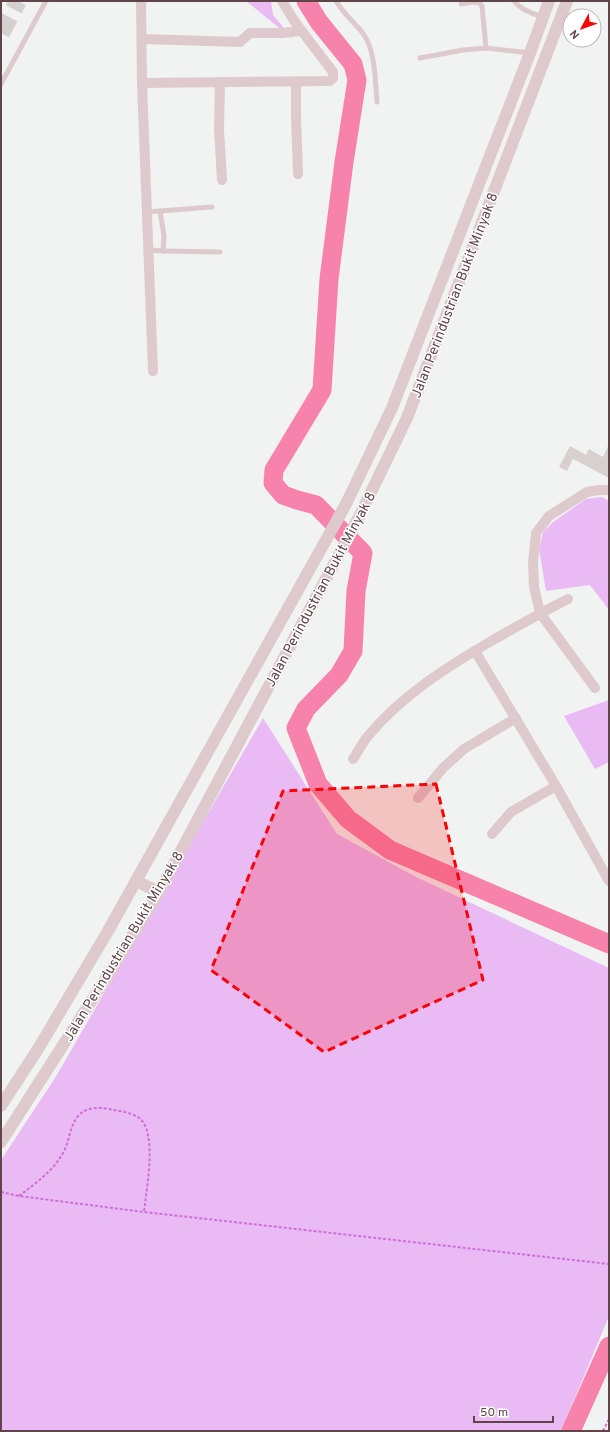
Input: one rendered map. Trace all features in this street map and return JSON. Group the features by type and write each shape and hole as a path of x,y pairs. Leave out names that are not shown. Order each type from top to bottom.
{"street":[{"path":"141,1 142,83 153,371"},
{"path":"142,83 330,81 333,78 332,72 301,31 282,1"},
{"name":"Jalan Perindustrian Bukit Minyak 8","path":"1,1106 38,1050 136,881 346,504 392,408 549,1"},
{"name":"Jalan Perindustrian Bukit Minyak 8","path":"1,1142 122,954 159,892 338,559 359,517 407,418 567,1"},
{"path":"142,38 240,42 250,33 282,33 301,31"},
{"path":"220,82 219,130 222,180"},
{"path":"296,82 298,174"},
{"path":"595,688 540,613 534,587 533,562 536,533 549,516 587,492 609,490"},
{"path":"353,759 367,737 388,714 421,686 475,650 568,599"},
{"path":"475,650 556,786 609,881"},
{"path":"418,798 443,768 464,750 516,718"},
{"path":"492,834 511,812 556,786"},
{"path":"136,881 159,892"}],"lane":[{"path":"1,84 46,1"},
{"path":"336,1 342,11 363,33 371,48 377,102"},
{"path":"514,1 518,6 527,12 542,17"},
{"path":"461,4 473,2 480,3 482,6 486,48"},
{"path":"420,58 463,50 486,48 530,53"},
{"path":"147,212 212,208"},
{"path":"160,211 164,236 163,250"},
{"path":"149,250 220,252"}],"path":[{"path":"19,1196 49,1172 65,1149 73,1125 79,1115 87,1109 102,1107 139,1117 145,1124 149,1136 150,1156 144,1212"},
{"path":"1,1192 19,1196 144,1212 609,1264"},
{"path":"603,1431 609,1419"}],"highlighted area":[{"path":"436,784 483,980 324,1052 211,970 283,791"}],"shaded area":[{"path":"246,1 271,1 273,15 293,39"},
{"path":"602,497 609,501 609,610 590,585 546,591 539,549 543,532 553,522 586,499"},
{"path":"609,700 609,762 595,769 564,716"},
{"path":"263,718 337,834 418,878 609,968 609,1316 561,1431 1,1431 1,1160 55,1078"}],"building":[{"path":"609,444 609,478 573,459 567,471 559,467 570,446 586,455 589,449 603,457"}],"waterway":[{"path":"306,1 319,22 353,64 357,80 344,162 329,279 322,390 274,470 273,483 283,495 316,505 363,553 356,591 353,651 339,675 306,709 296,728 318,784 348,819 390,850 609,944"},
{"path":"571,1431 609,1346"}],"tunnel":[{"path":"1,33 18,1"}]}
